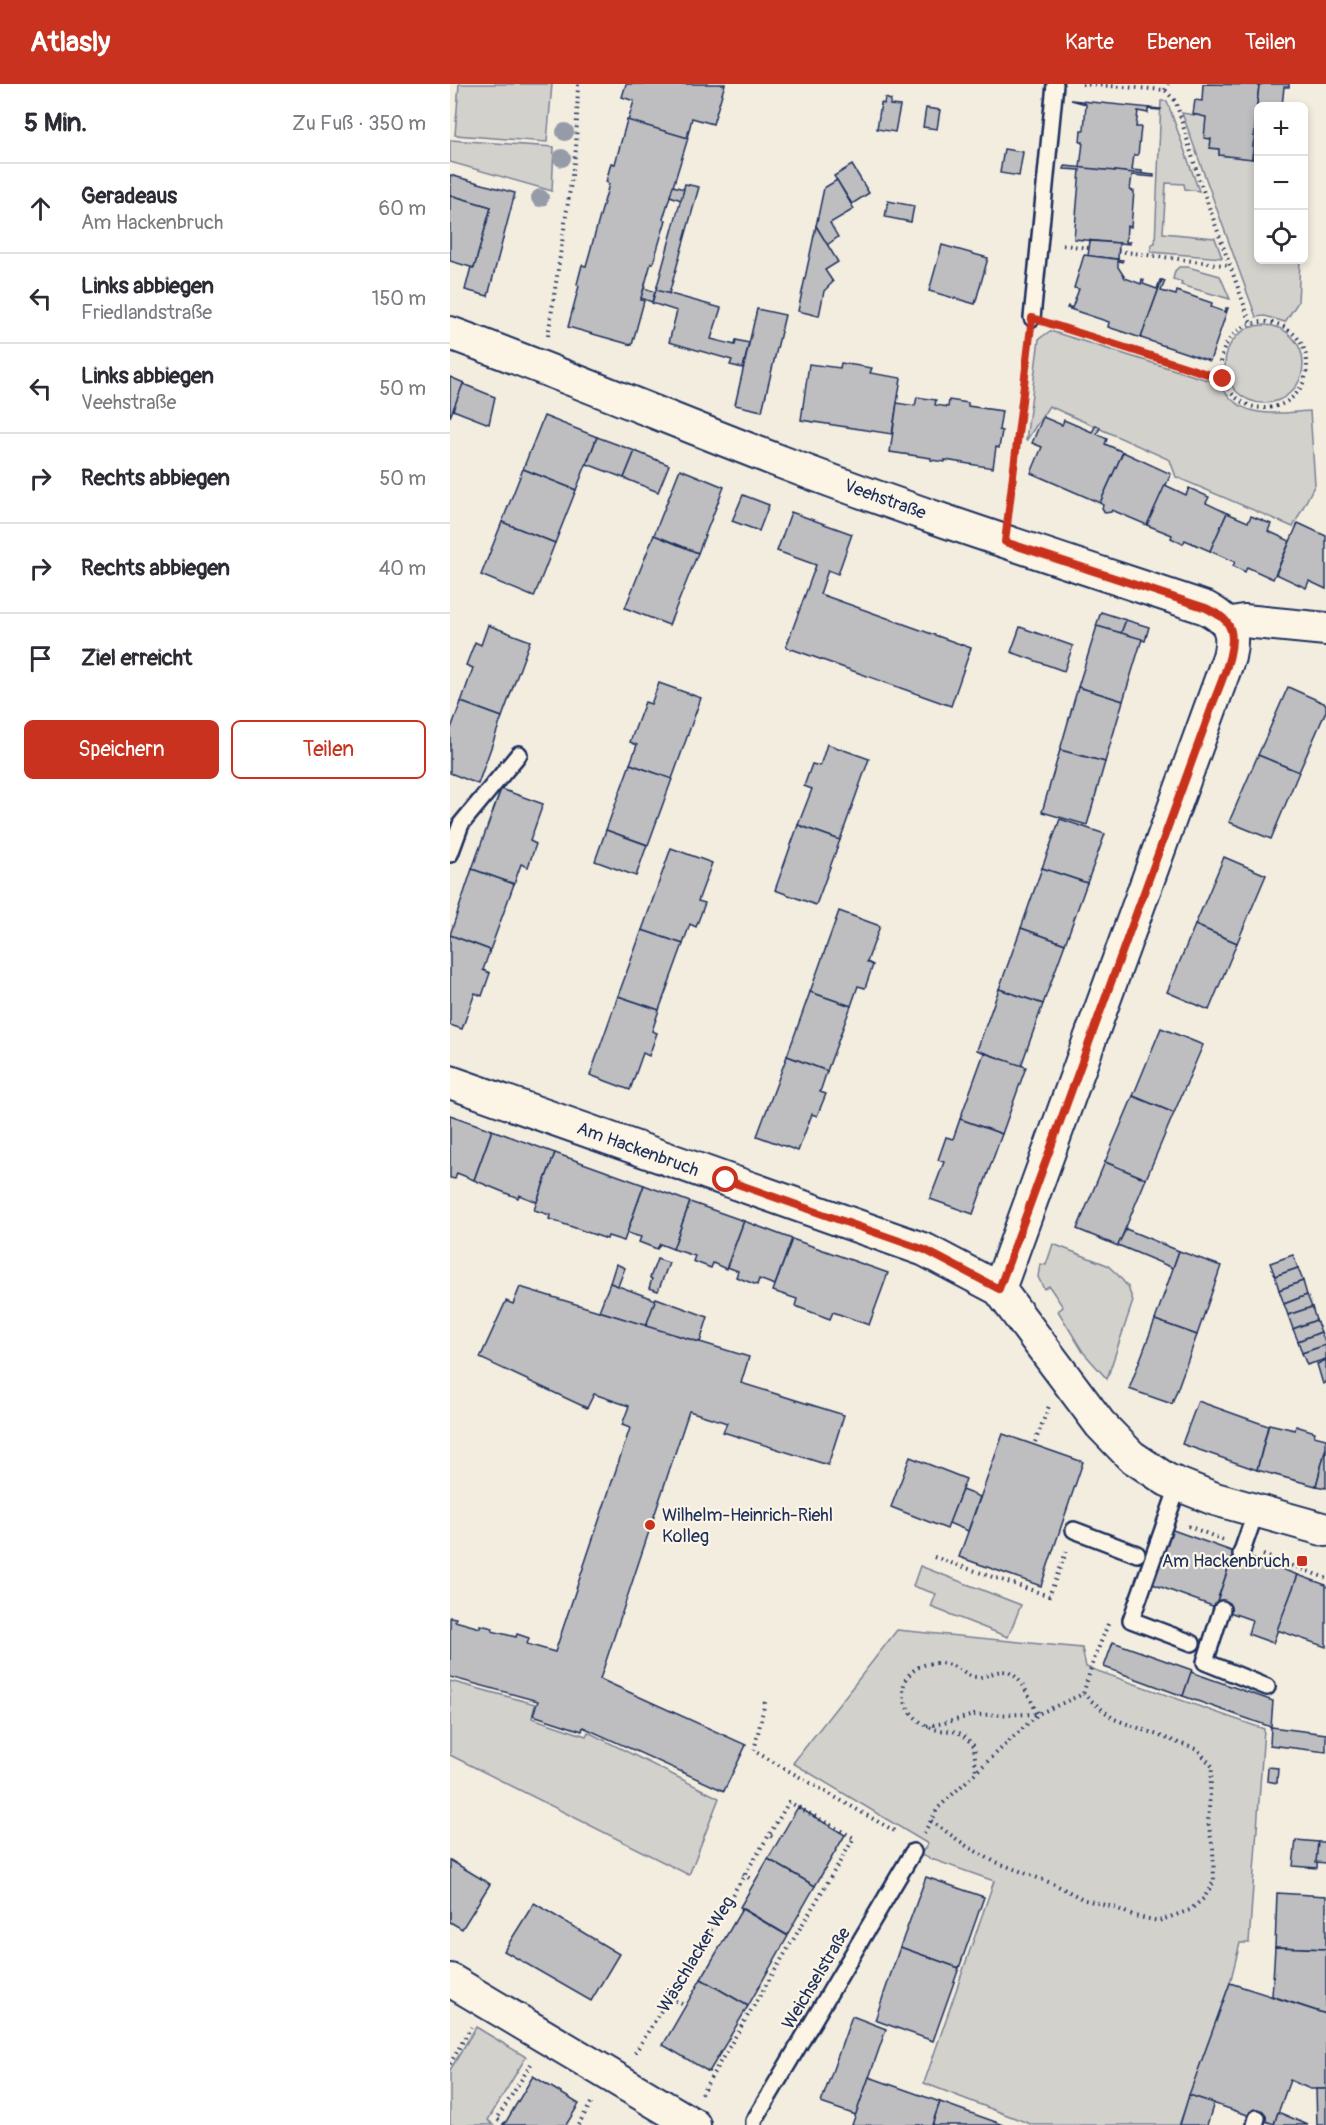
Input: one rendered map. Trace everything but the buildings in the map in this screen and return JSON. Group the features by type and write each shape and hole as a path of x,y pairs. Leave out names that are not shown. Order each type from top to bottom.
{"street":[{"name":"Veehstraße","path":"450,333 542,367 777,461 1005,542 1206,608 1218,614 1228,624"},
{"path":"999,1289 1226,667 1233,639 1228,624 1244,621 1326,629"},
{"name":"Am Hackenbruch","path":"450,1082 925,1250 999,1289 1100,1425 1131,1456 1167,1480 1215,1499 1326,1530"},
{"path":"450,1980 690,2123"}],"lane":[{"path":"1032,318 1055,84"},
{"path":"450,854 460,824 519,754"},
{"path":"1179,1484 1131,1620 1192,1643"},
{"path":"1241,1554 1256,1511"},
{"path":"1074,1530 1137,1554"},
{"path":"1222,1609 1205,1662 1268,1687"},
{"name":"Weichselstraße","path":"754,2125 754,2121 915,1848"}],"path":[{"path":"542,367 576,149 578,84"},
{"path":"1082,84 1165,90 1176,102 1199,179 1251,324"},
{"path":"1165,90 1168,84"},
{"path":"1118,251 1231,266"},
{"path":"1005,542 1032,318 1223,379"},
{"path":"1271,322 1289,330 1297,337 1306,355 1307,365 1303,384 1290,399 1281,404 1261,408 1242,402 1228,388 1223,379 1221,360 1228,341 1234,334 1251,324 1271,322"},
{"path":"934,1557 1049,1596 1074,1530"},
{"path":"1299,1569 1302,1561"},
{"path":"765,1702 754,1751 915,1848 938,1808 1038,1714 1083,1694 1111,1618"},
{"path":"976,1772 974,1746 967,1738 960,1733 940,1731 927,1726 914,1717 908,1708 903,1690 910,1674 930,1663 958,1668 978,1678 997,1671 1011,1673 1024,1689 1038,1714"},
{"path":"931,1821 993,1861 1054,1884 1085,1900 1114,1907 1134,1916 1159,1921 1190,1910 1204,1898 1214,1881 1212,1835 1208,1822 1212,1766 1198,1750 1114,1719 1083,1694"},
{"path":"927,1726 982,1714 1038,1714"},
{"name":"Wäschlacker Weg","path":"619,2080 789,1802 854,1838 690,2123"},
{"path":"769,1835 774,1838"},
{"path":"743,1874 752,1880"},
{"path":"670,1998 682,2004"},
{"path":"450,2064 486,2001"},
{"path":"504,2124 498,2119 548,2037"}],"shaded area":[{"path":"459,84 552,84 547,142 455,135"},
{"path":"1161,101 1167,101 1199,191 1185,189 1184,184 1166,183 1163,233 1215,238 1222,258 1151,252 1152,244 1155,243"},
{"path":"1182,113 1206,117 1211,139 1210,148 1219,149 1219,155 1254,159 1254,264 1300,264 1298,302 1285,322 1265,316 1256,317"},
{"path":"450,140 554,147 552,191 450,162"},
{"path":"1179,267 1188,267 1220,276 1230,299 1181,285 1182,282 1173,279"},
{"path":"1264,325 1279,328 1291,337 1300,349 1303,364 1300,379 1291,391 1279,400 1264,403 1249,400 1237,391 1228,379 1225,364 1228,349 1237,337 1249,328"},
{"path":"1050,331 1220,384 1228,396 1248,409 1271,413 1310,411 1315,484 1293,527 1176,477 1170,460 1049,406 1026,441 1039,339"},
{"path":"1053,1244 1107,1265 1128,1287 1133,1301 1107,1379 1083,1352 1058,1311 1063,1307 1049,1286 1044,1289 1038,1277 1040,1264 1046,1265"},
{"path":"920,1566 1021,1605 1008,1637 931,1607 936,1594 913,1586"},
{"path":"897,1630 1082,1648 1086,1667 1264,1729 1249,1943 1240,1943 1230,1983 1179,2125 1033,2125 924,2083 994,1881 920,1855 928,1844 793,1763"},
{"path":"450,1681 535,1704 532,1718 586,1736 588,1732 719,1798 689,1875 450,1755"},
{"path":"476,2027 526,2057 488,2120 494,2125 450,2125 450,2070"}],"place":[{"name":"Wilhelm-Heinrich-Riehl Kolleg","path":"650,1525"},
{"name":"Am Hackenbruch","path":"1302,1561"}],"route":[{"path":"726,1180 925,1250 999,1289 1211,709 1233,639 1228,624 1218,614 1206,608 1005,542 1032,318 1223,379"}]}
